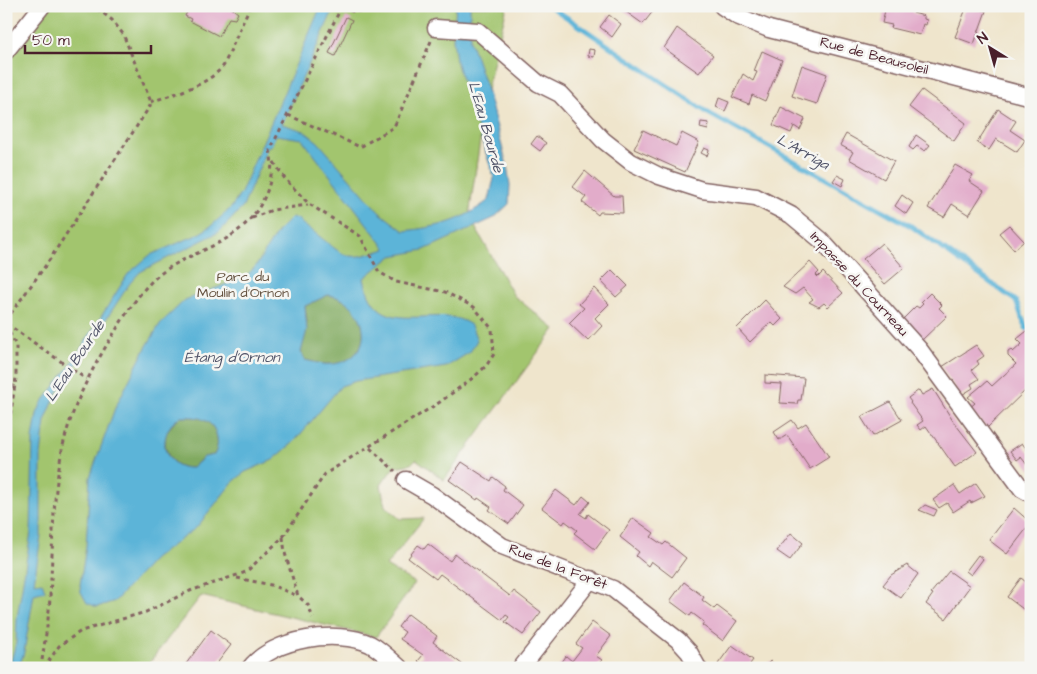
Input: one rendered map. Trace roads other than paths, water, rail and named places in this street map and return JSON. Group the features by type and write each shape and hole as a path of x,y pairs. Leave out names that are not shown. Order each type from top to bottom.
{"street":[{"path":"6,51 42,6"},
{"name":"Rue de Beausoleil","path":"722,6 738,16 769,29 1031,96"},
{"name":"Impasse du Courneau","path":"436,28 478,31 538,82 560,94 603,140 631,162 659,176 702,190 756,197 791,215 822,240 919,350 1022,489 1031,494"},
{"name":"Rue de la Forêt","path":"406,480 432,495 502,546 613,588 678,640 689,652 698,668"},
{"path":"521,668 591,579"},
{"path":"250,668 267,654 289,644 310,638 335,637 370,644 400,668"}],"water":[{"name":"Étang d'Ornon","path":"321,6 335,6 282,124 304,131 318,142 379,212 404,231 439,225 459,219 489,200 494,178 456,61 453,39 456,6 470,6 470,40 487,90 507,165 510,185 509,204 494,218 424,250 392,256 364,278 371,298 381,310 394,316 441,317 457,319 471,325 477,340 470,352 446,367 356,381 341,386 293,443 273,460 245,472 232,483 197,527 154,559 115,601 97,607 87,603 81,592 80,585 86,546 90,477 115,408 160,324 185,300 245,277 256,266 278,231 292,217 298,219 344,254 356,256 386,249 302,139 276,135 271,146 268,146 243,207 219,232 140,272 130,283 56,395 45,421 41,455 41,536 34,583 42,582 45,591 34,594 24,652 19,668 9,668 16,643 17,618 31,532 33,439 37,414 41,404 70,366 128,274 150,255 197,235 211,226 231,208 241,193","holes":["328,295 342,299 352,307 360,318 363,329 362,341 357,352 347,360 332,364 322,364 305,360 301,352 307,330 305,306","180,417 195,417 204,420 212,426 217,435 217,446 214,455 204,457 192,468 182,467 174,463 168,456 165,448 167,431"]}],"waterway":[{"name":"L'Arriga","path":"550,6 708,113 911,226 1016,301 1026,328 1031,330"}],"water label":[{"name":"L'Eau Bourde","path":"486,127"},
{"name":"L'Eau Bourde","path":"75,361"}],"park label":[{"name":"Parc du Moulin d'Ornon","path":"243,286"}]}
